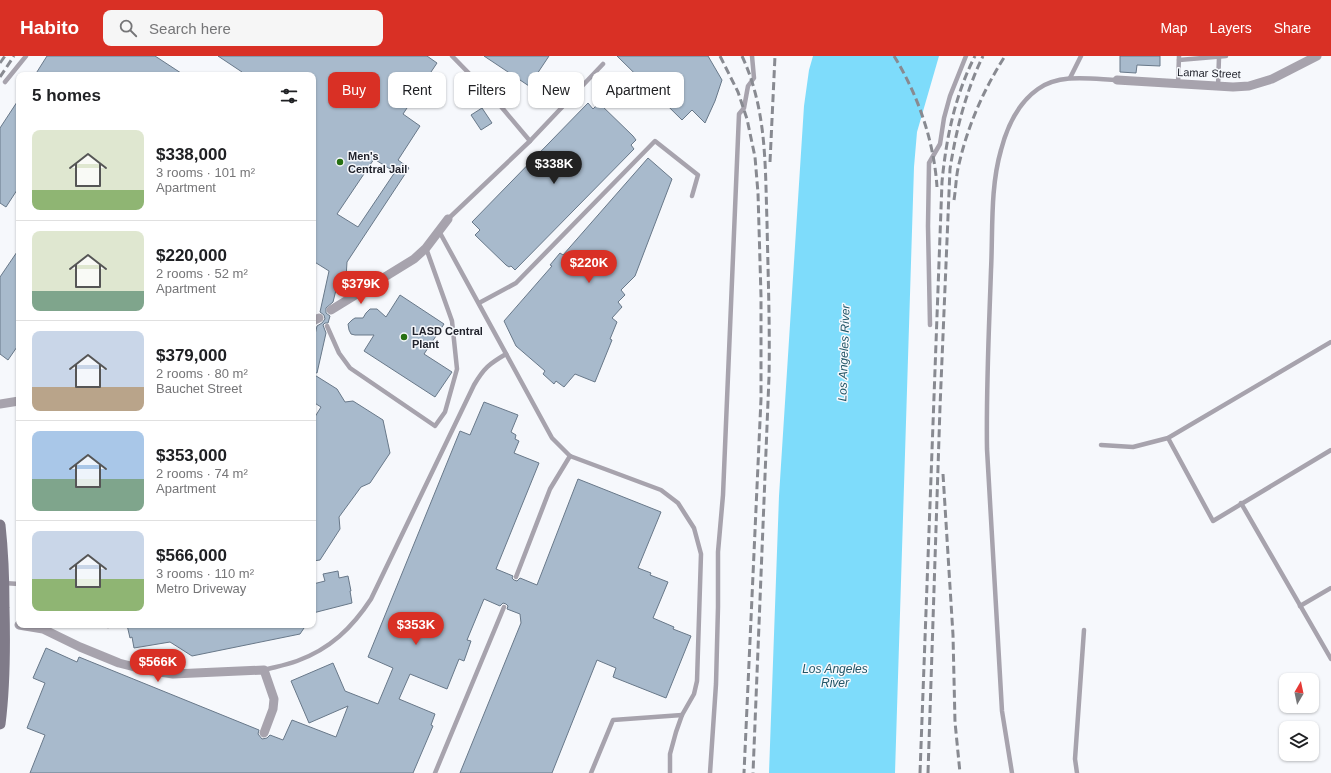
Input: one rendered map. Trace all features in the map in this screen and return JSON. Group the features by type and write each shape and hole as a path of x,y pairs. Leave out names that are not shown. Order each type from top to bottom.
{"main road":[{"path":"0,525 5,622 4,671 0,724"}],"street":[{"name":"Lamar Street","path":"1117,80 1218,87 1250,86 1272,79 1317,56"},
{"path":"331,310 414,259 426,248 448,219"},
{"path":"0,404 16,401"},
{"path":"5,622 16,624"},
{"path":"37,628 43,629 98,655 133,667 152,671 173,674 264,670 274,699 273,709 264,732"}],"lane":[{"path":"5,82 26,56"},
{"path":"452,56 498,103 530,141"},
{"path":"710,773 716,684 718,552 724,495 739,114 744,108 748,86 754,78 752,56"},
{"path":"930,325 928,226 930,163 940,144 944,118 950,96 966,56"},
{"path":"1070,78 1081,56"},
{"path":"1178,84 1179,58 1226,56"},
{"path":"1218,87 1219,57"},
{"path":"448,219 530,141 602,64"},
{"path":"1012,773 1002,711 987,442 995,183 1001,149 1010,124 1020,107 1038,88 1070,78 1117,80"},
{"path":"479,303 516,283 656,141 698,175 692,196"},
{"path":"439,231 552,438 570,456 661,490 678,503 694,528 700,554 697,681 694,694 682,715 676,732 670,754 670,773"},
{"path":"327,326 338,353 350,368 435,426 445,412 457,369 452,321 426,248"},
{"path":"1101,446 1133,447 1168,438 1331,342"},
{"path":"264,670 297,661 320,650 339,638 360,616 372,599 474,385 485,368 506,354"},
{"path":"1168,438 1212,521 1331,450"},
{"path":"516,577 550,489 570,456"},
{"path":"1240,503 1331,659"},
{"path":"4,583 16,584"},
{"path":"1300,606 1331,588"},
{"path":"435,773 504,607"},
{"path":"1077,773 1076,759 1084,630"},
{"path":"590,773 613,720 682,715"}],"water":[{"name":"Los Angeles River","path":"813,56 939,56 917,132 914,167 895,773 769,773 779,496 804,106 809,70"}],"building":[{"path":"47,56 155,56 179,72 37,72"},
{"name":"Men's Central Jail","path":"218,56 427,56 437,63 431,72 388,72 388,108 407,108 403,114 420,126 398,160 409,168 347,262 346,278 336,290 333,302 326,308 326,313 330,316 328,323 323,325 326,333 317,373 316,330 317,326 325,319 324,315 320,312 329,271 316,263 316,72 242,72","holes":["374,159 395,172 358,227 337,214"]},
{"path":"484,56 549,56 538,72 528,72 528,85 520,80 520,72 508,72"},
{"path":"617,56 708,56 722,80 715,101 705,123 692,110 682,120 670,108 684,108 684,72 633,72"},
{"path":"1120,56 1160,56 1160,66 1137,65 1136,73 1120,72"},
{"path":"588,103 593,109 604,108 636,140 631,145 634,149 515,270 511,266 509,267 506,265 475,235 480,230 472,222"},
{"path":"16,104 16,192 6,207 0,203 0,128"},
{"path":"482,108 492,123 481,130 471,115"},
{"path":"648,158 672,179 635,276 621,290 625,295 618,302 622,307 612,318 617,322 610,339 612,340 595,382 575,374 564,387 556,381 554,384 543,374 545,371 516,346 504,321 552,266 550,265 560,253 563,255"},
{"path":"16,253 16,348 8,360 0,354 0,277"},
{"name":"LASD Central Plant","path":"400,295 444,324 424,354 452,372 435,397 364,351 374,335 355,335 351,334 349,330 348,324 352,320 355,318 363,318 370,309 377,309 386,317"},
{"path":"316,376 337,389 345,402 353,401 383,420 390,453 370,483 361,487 339,517 340,529 320,560 316,561 316,415 321,407 316,404"},
{"path":"484,402 518,415 511,432 516,435 515,439 519,441 514,453 539,463 496,569 513,576 512,578 514,580 517,581 520,578 537,585 578,479 661,512 638,568 651,573 650,575 668,582 653,618 674,627 673,629 691,636 666,698 613,677 616,668 597,660 552,773 460,773 521,623 520,614 507,609 508,606 506,604 503,603 500,606 484,599 467,640 471,641 464,661 459,659 447,689 410,674 399,699 435,714 431,725 433,726 413,773 30,773 45,735 27,728 45,683 33,678 46,648 77,662 79,657 259,730 258,734 262,739 267,738 270,735 283,740 292,720 336,737 348,706 309,723 291,681 333,663 345,691 378,704 393,668 368,657 460,431 470,435"},
{"path":"338,571 339,578 348,576 352,603 316,612 316,583 325,581 323,574"},
{"path":"128,628 304,628 300,634 192,656 170,642 134,648 132,637 130,638"}],"railway":[{"path":"0,63 5,56"},
{"path":"0,77 14,56"},
{"path":"720,56 738,92 747,119 755,157 758,193 761,296 761,399 744,773"},
{"path":"742,56 756,97 763,138 766,180 769,319 769,377 753,773"},
{"path":"770,162 775,56"},
{"path":"894,56 910,86 923,119 932,153 937,187"},
{"path":"920,773 942,182 952,118 962,86 975,56"},
{"path":"928,773 940,407 950,169 962,111 983,56"},
{"path":"954,200 958,168 967,135 990,81 1005,56"},
{"path":"943,474 953,635 955,722 960,773"}],"place":[{"name":"Men's Central Jail","path":"340,162"},
{"name":"LASD Central Plant","path":"404,337"}]}
